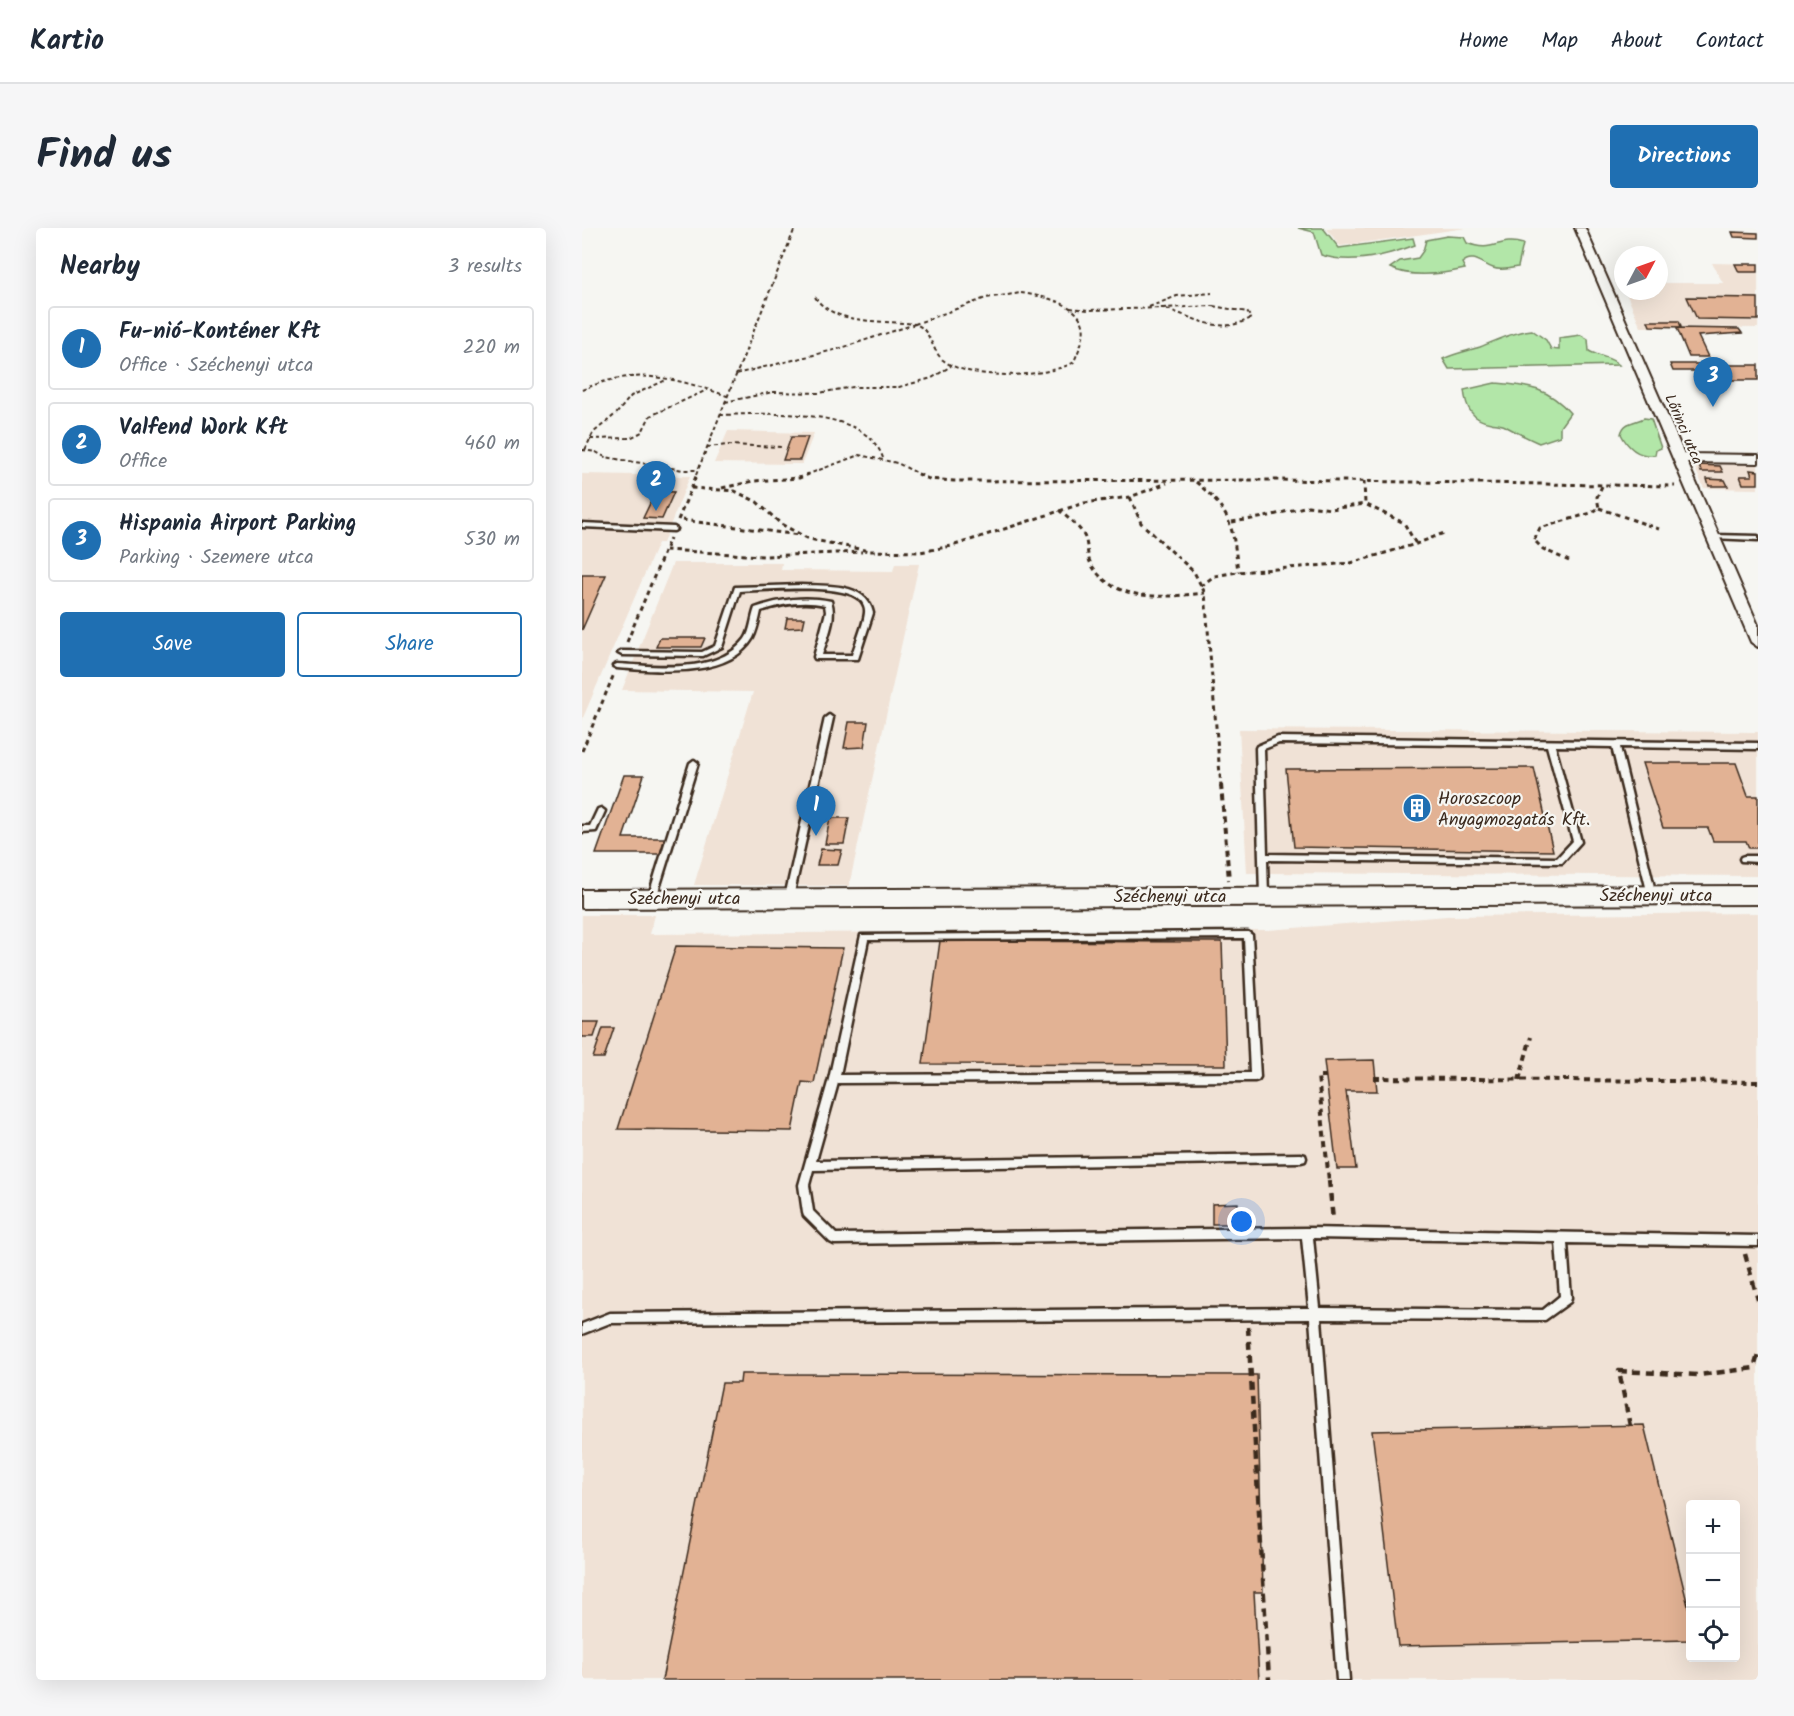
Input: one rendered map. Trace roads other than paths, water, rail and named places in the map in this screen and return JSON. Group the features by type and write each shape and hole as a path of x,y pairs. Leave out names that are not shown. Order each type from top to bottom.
{"street":[{"name":"Lőrinci utca","path":"1580,228 1758,642"},
{"path":"1678,458 1758,459"},
{"name":"Széchenyi utca","path":"582,898 1758,894"}],"lane":[{"path":"582,525 674,529"},
{"path":"1713,537 1758,538"},
{"path":"617,666 693,667 719,662 733,656 749,639 758,610 777,603 810,599 828,603 831,612 818,657 855,657 869,613 868,605 858,595 826,588 737,590 718,647 703,654 622,653"},
{"path":"789,897 830,718"},
{"path":"1264,896 1260,748 1278,740 1758,747"},
{"path":"1263,857 1559,861 1577,842 1550,743"},
{"path":"1615,744 1652,895"},
{"path":"652,898 694,763"},
{"path":"582,829 593,829 600,811"},
{"path":"1744,859 1758,859"},
{"path":"834,1079 1255,1077 1248,935 864,937 834,1079 804,1185 808,1213 834,1239 1307,1233 1758,1241"},
{"path":"809,1166 1301,1158"},
{"path":"1307,1233 1316,1313 1343,1680"},
{"path":"582,1329 610,1318 1248,1313 1545,1315 1566,1298 1561,1237"}],"place":[{"name":"Hispania Airport Parking","path":"1713,407"},
{"name":"Valfend Work Kft","path":"656,511"},
{"name":"Horoszcoop Anyagmozgatás Kft.","path":"1417,808"},
{"name":"Fu-nió-Konténer Kft","path":"816,836"}]}
